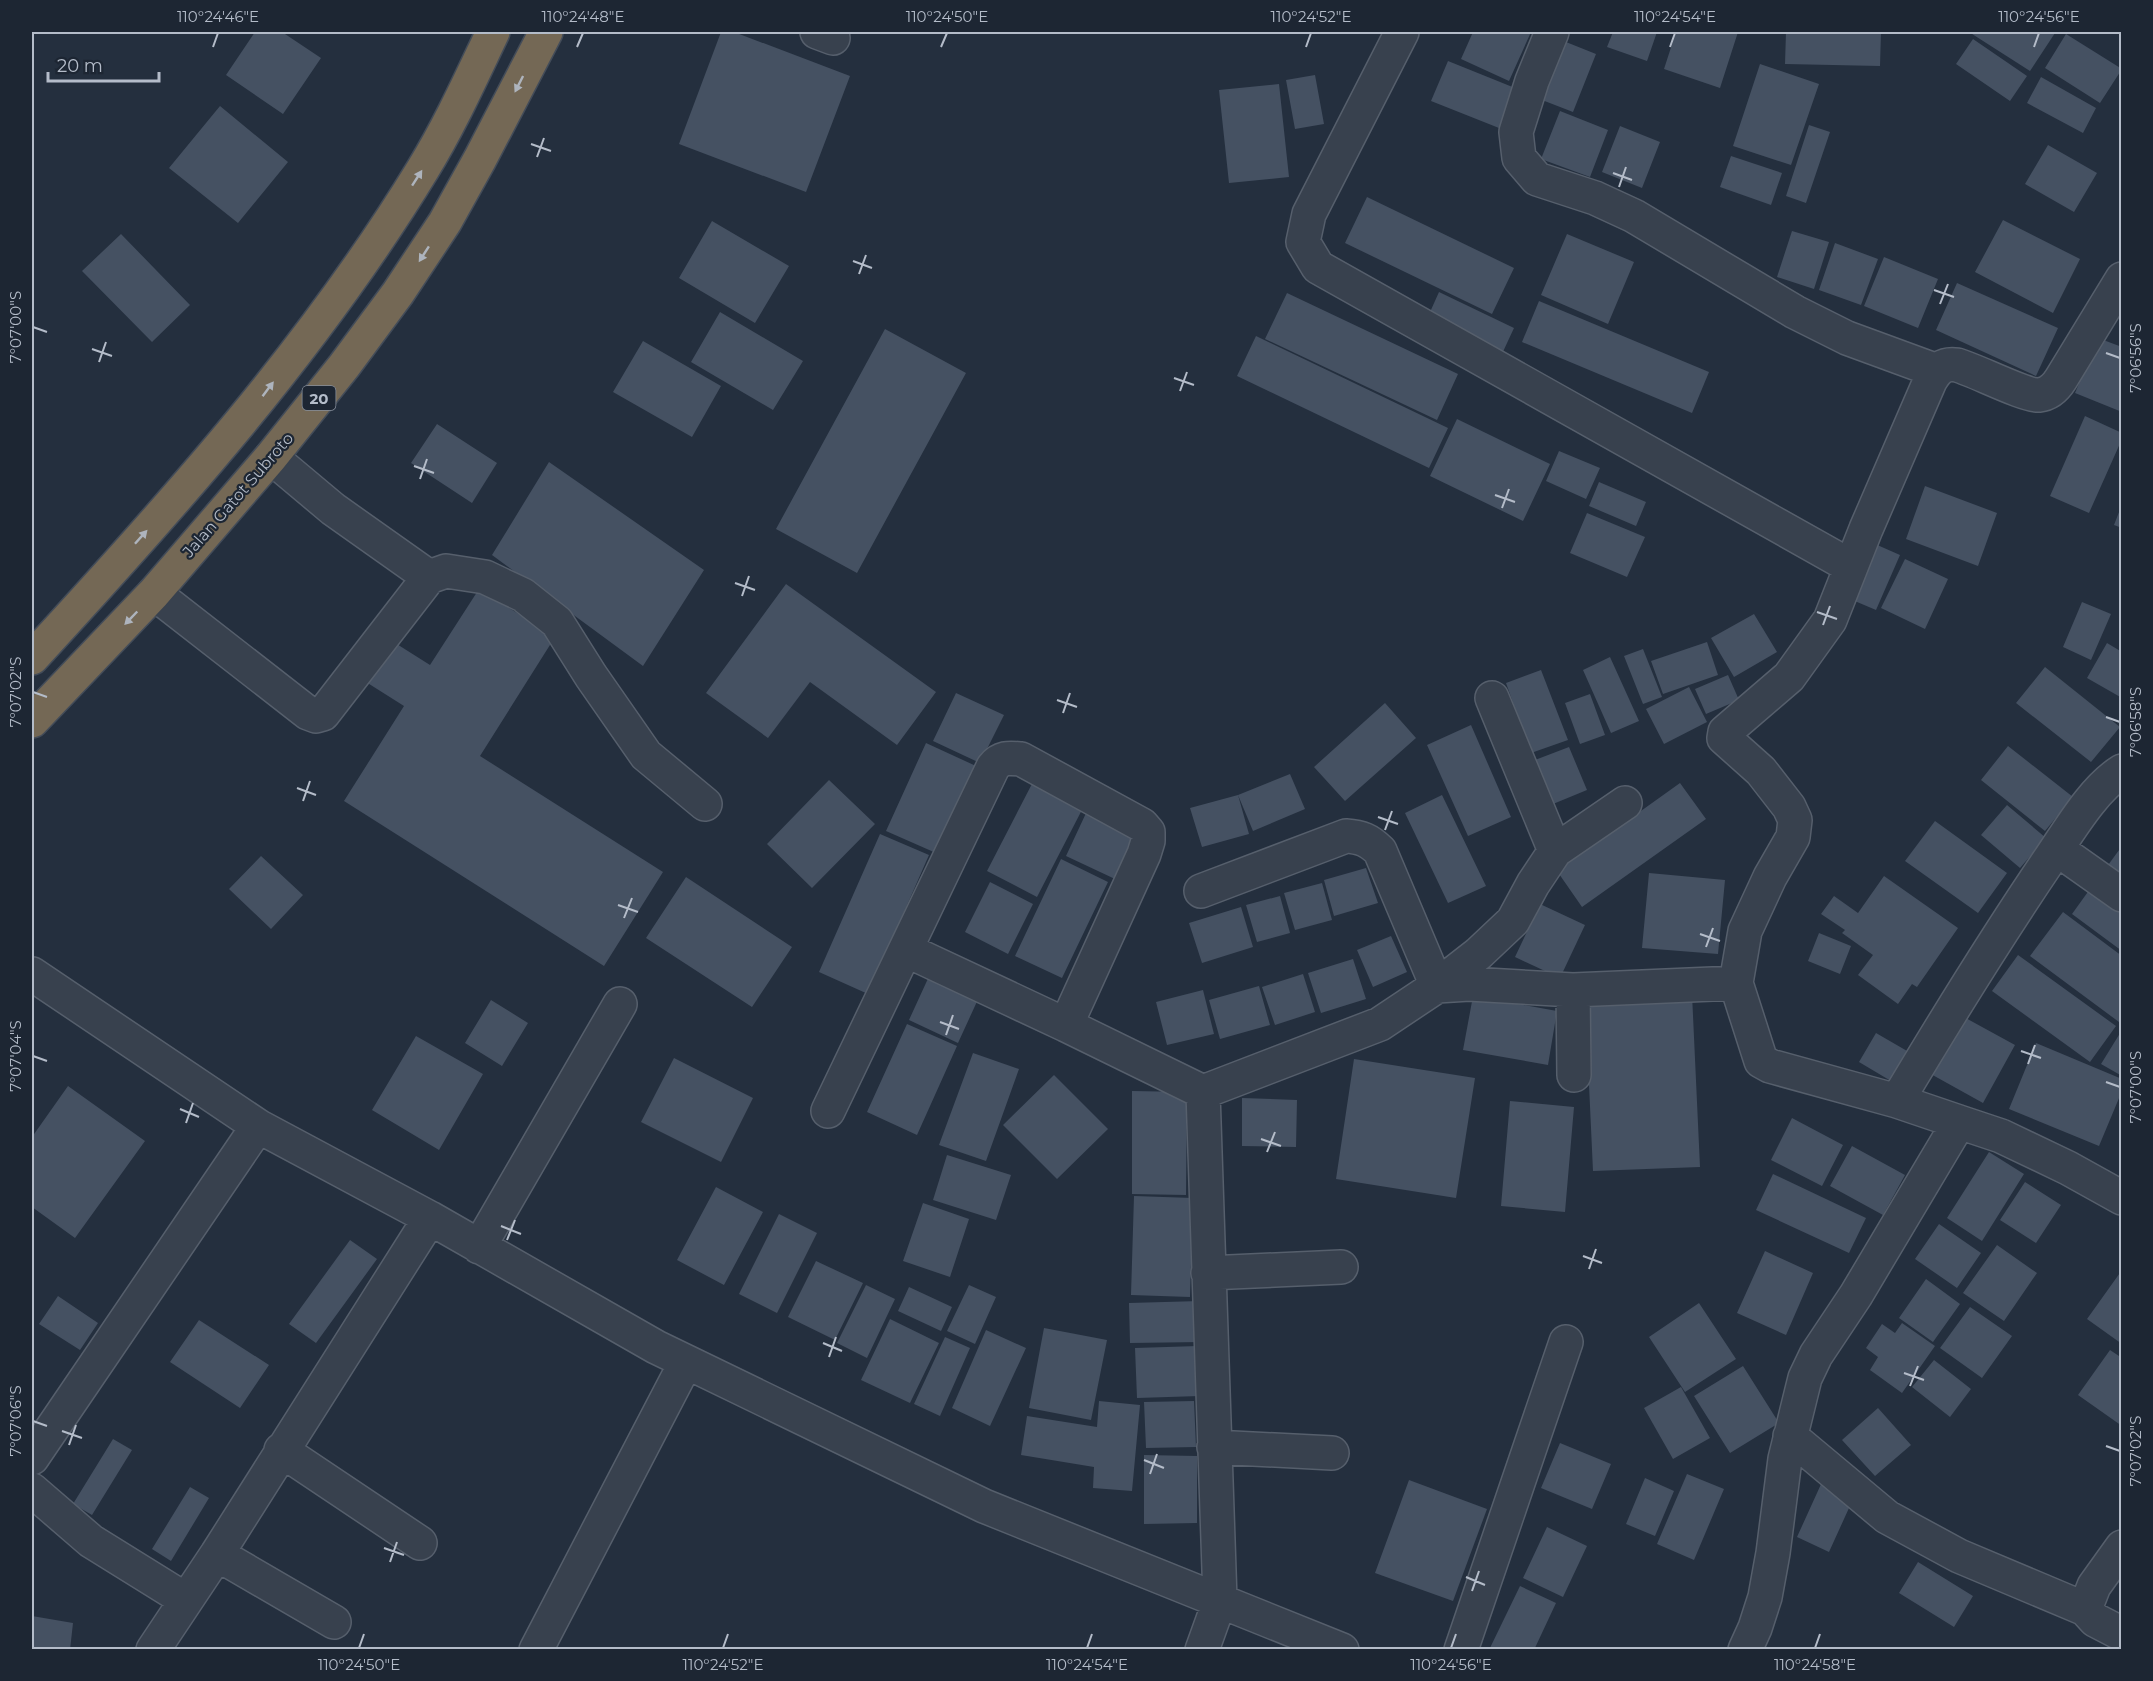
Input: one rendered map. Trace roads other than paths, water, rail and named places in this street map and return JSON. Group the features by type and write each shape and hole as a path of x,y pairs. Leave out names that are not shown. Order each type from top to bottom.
{"highway":[{"path":"32,658 183,490 254,407 355,273 424,168 493,32"},
{"name":"Jalan Gatot Subroto","path":"32,721 154,593 272,457 344,366 445,222 546,32"}],"street":[{"path":"1402,32 1309,214 1303,242 1318,267 1851,566"},
{"path":"1552,32 1532,81 1516,132 1519,158 1537,178 1594,198 1634,216 1795,312 1847,338 1936,371"},
{"path":"2121,279 2056,387 2047,393 2032,394 1957,365 1949,364 1936,371 1851,566 1830,620 1789,677 1725,732 1724,738 1761,771 1790,807 1795,820 1793,837 1744,931 1736,983 1761,1061 1897,1101 2001,1136 2068,1168 2121,1198"},
{"path":"272,457 333,509 429,577"},
{"path":"154,593 308,713 316,716 323,714 429,577 446,572 485,577 523,595 557,622 646,755 705,804"},
{"path":"1492,698 1556,851"},
{"path":"828,1111 993,767 1002,759 1021,759 1142,825 1148,832 1144,854 1066,1025"},
{"path":"1897,1101 1957,1000 2056,849 2089,804 2112,777 2121,771"},
{"path":"906,950 1203,1092 1380,1024 1437,986 1478,954 1513,921 1533,884 1556,851 1625,803"},
{"path":"1201,891 1346,836 1369,840 1380,851 1437,986"},
{"path":"2056,849 2121,895"},
{"path":"32,974 258,1126 430,1218 656,1347 984,1506 1220,1600 1310,1643 1342,1650"},
{"path":"1437,986 1469,984 1573,990 1736,983"},
{"path":"1573,990 1574,1075"},
{"path":"478,1247 620,1004"},
{"path":"1202,1650 1220,1600 1203,1092"},
{"path":"1745,1650 1766,1597 1785,1459 1802,1387 1816,1356 1856,1295 1959,1122"},
{"path":"32,1458 258,1126"},
{"path":"153,1650 217,1554 430,1218"},
{"path":"1208,1273 1341,1267"},
{"path":"1461,1650 1566,1342"},
{"path":"536,1650 686,1362"},
{"path":"1790,1436 1887,1516 1959,1556 2085,1609 2095,1620 2121,1634"},
{"path":"1214,1447 1332,1453"},
{"path":"281,1450 420,1543"},
{"path":"32,1490 91,1541 186,1600"},
{"path":"2085,1609 2094,1586 2121,1547"},
{"path":"217,1554 334,1622"}]}
